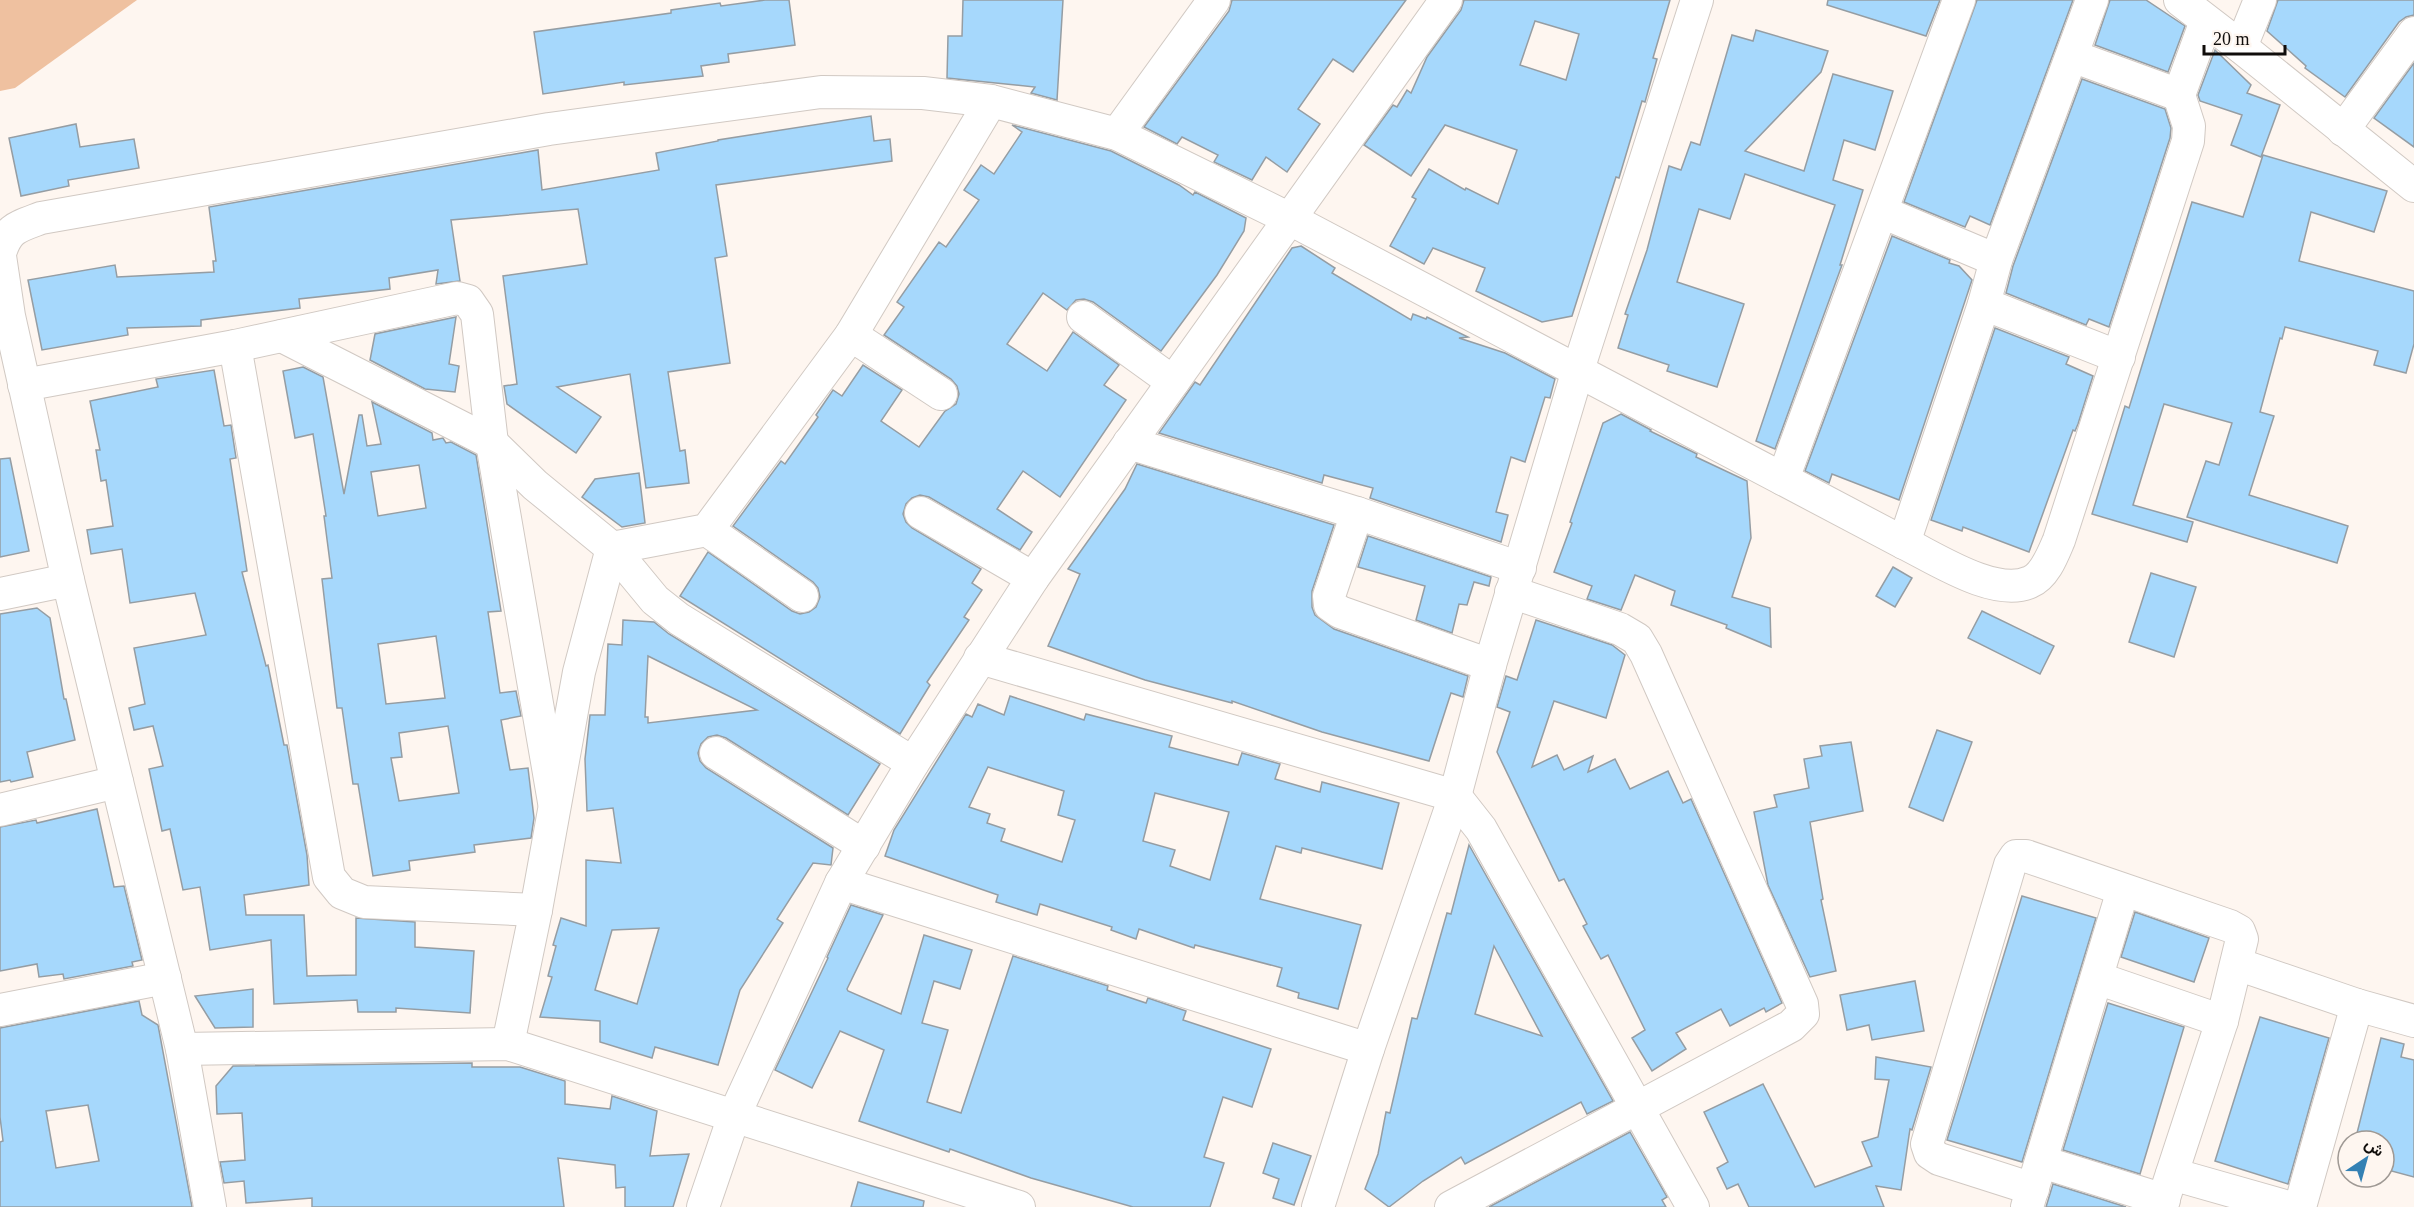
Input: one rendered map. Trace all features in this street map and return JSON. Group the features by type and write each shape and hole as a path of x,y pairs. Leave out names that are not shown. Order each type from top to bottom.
{"street":[{"path":"1117,134 1214,0"},
{"path":"703,1207 734,1116 841,883 913,763 1033,578 1446,0"},
{"path":"1318,1207 1368,1049 1455,796 1490,665 1578,370 1697,0"},
{"path":"1783,479 1959,0"},
{"path":"1904,543 1984,304 1996,260 2092,0"},
{"path":"2180,0 2414,186"},
{"path":"2241,47 2260,0"},
{"path":"210,1207 182,1049 68,580 9,316 0,255 6,236 19,226 41,218 549,129 820,92 923,93 992,101 1117,134 1290,219 1904,543 1980,580 2007,586 2031,582 2048,563 2059,540 2188,141 2189,126 2179,94 2206,21"},
{"path":"2343,130 2414,33"},
{"path":"2072,56 2179,94"},
{"path":"612,548 707,530 851,335 992,101"},
{"path":"1882,212 1996,260"},
{"path":"24,385 235,346 457,298 468,301 477,314 492,443 554,802"},
{"path":"1984,304 2119,357"},
{"path":"1083,317 1173,382"},
{"path":"851,335 941,394"},
{"path":"282,336 492,443 535,484 612,548 655,600 679,619 913,763"},
{"path":"235,346 329,877 342,893 364,902 536,910"},
{"path":"1129,443 1357,513 1516,580 1637,639 1646,654 1802,1004 1803,1014 1791,1026 1451,1207"},
{"path":"921,513 1033,578"},
{"path":"1357,513 1329,596 1330,605 1340,612 1490,665"},
{"path":"707,530 802,596"},
{"path":"508,1044 536,910 554,802 582,663 612,548"},
{"path":"0,594 68,580"},
{"path":"980,658 1455,796 1481,829 1694,1207"},
{"path":"716,753 864,846"},
{"path":"0,810 117,782"},
{"path":"2166,1193 2222,1021 2242,939 2239,931 2026,856 2016,856 2010,865 1927,1144 1930,1153 1939,1159 2034,1186 2166,1193 2288,1207"},
{"path":"841,883 1368,1049"},
{"path":"2034,1186 2123,890"},
{"path":"2237,964 2357,1005 2414,1021"},
{"path":"0,1010 165,978"},
{"path":"2097,978 2222,1021"},
{"path":"2300,1207 2357,1005"},
{"path":"182,1049 508,1044 1019,1207"}],"shaded area":[{"path":"0,0 137,0 15,88 0,91"}],"building":[{"path":"765,0 789,0 795,45 728,54 729,62 701,66 703,76 624,85 624,82 543,94 534,32 671,13 671,10 720,3 721,6"},
{"path":"963,0 1063,0 1057,100 1031,93 1035,87 947,78 948,36 962,36"},
{"path":"1232,0 1406,0 1353,72 1333,59 1298,109 1320,124 1287,172 1266,157 1252,180 1214,162 1218,155 1182,137 1177,144 1144,127 1229,11"},
{"path":"1464,0 1670,0 1653,58 1657,59 1645,102 1642,101 1619,178 1616,177 1572,316 1542,322 1476,291 1485,268 1433,248 1424,264 1390,246 1416,199 1412,197 1429,169 1465,190 1466,188 1498,204 1517,150 1445,125 1411,176 1364,145 1393,105 1397,107 1407,90 1411,93 1427,57 1461,10","holes":["1535,21 1579,34 1566,80 1520,65"]},
{"path":"1828,0 1940,0 1926,36 1827,5"},
{"path":"1977,0 2073,0 1990,225 1970,216 1965,227 1904,202"},
{"path":"2110,0 2146,0 2185,26 2168,72 2095,45"},
{"path":"2278,0 2414,0 2414,15 2399,22 2345,97 2305,68 2306,66 2267,31"},
{"path":"1756,30 1828,51 1821,72 1745,151 1804,171 1833,74 1893,91 1875,150 1844,140 1833,180 1863,190 1840,265 1842,265 1775,449 1756,441 1835,205 1745,174 1730,219 1699,209 1677,282 1744,304 1717,387 1667,371 1669,365 1618,348 1628,315 1625,314 1647,250 1669,166 1681,170 1691,142 1700,145 1732,35 1753,41"},
{"path":"2215,50 2251,85 2247,93 2280,105 2261,157 2231,145 2242,115 2200,101 2198,95"},
{"path":"2414,63 2414,147 2374,118"},
{"path":"2082,79 2165,109 2171,128 2170,138 2109,327 2089,319 2086,325 2006,293 2013,266"},
{"path":"871,116 874,141 890,139 892,161 716,185 727,256 715,258 730,363 668,372 680,451 685,450 689,483 646,488 630,374 557,387 601,417 576,453 507,404 504,386 517,384 503,276 587,264 578,209 451,220 460,281 436,284 438,270 389,278 390,289 299,299 300,308 201,320 201,326 127,328 128,335 42,350 28,280 115,265 117,277 214,272 213,261 216,261 209,207 538,150 542,190 659,170 656,153 718,140"},
{"path":"76,124 80,147 134,139 139,168 68,180 69,186 21,196 9,138"},
{"path":"1012,125 1111,151 1179,185 1193,195 1195,192 1246,218 1244,231 1217,275 1161,351 1093,302 1084,299 1076,300 1067,310 1043,293 1007,344 1047,371 1073,332 1119,365 1104,385 1126,400 1060,497 1023,471 997,509 1032,532 1020,550 929,497 920,495 912,498 906,504 903,514 906,522 912,528 981,569 972,583 982,590 964,617 969,620 927,682 930,685 900,734 680,596 708,552 792,611 800,614 816,607 820,597 818,588 813,582 733,526 781,461 785,464 818,417 816,415 833,390 842,396 863,365 902,390 881,421 919,447 945,411 956,404 959,394 957,386 951,379 884,335 904,307 897,302 939,242 946,247 979,200 964,190 981,165 994,174 1022,132"},
{"path":"2263,155 2387,191 2374,232 2311,212 2299,261 2414,291 2414,344 2406,373 2374,365 2378,351 2285,327 2282,339 2280,338 2260,412 2274,416 2249,495 2348,526 2337,563 2187,517 2206,461 2219,465 2232,423 2164,404 2133,505 2193,522 2187,542 2092,514 2125,406 2129,408 2192,202 2243,217"},
{"path":"1892,236 1950,260 1949,263 1959,266 1972,280 1899,500 1832,474 1829,483 1805,471"},
{"path":"1301,246 1335,268 1332,273 1411,320 1413,314 1426,319 1427,317 1468,337 1459,338 1505,353 1555,379 1550,398 1545,397 1525,462 1511,457 1496,512 1508,515 1501,542 1370,498 1373,488 1324,475 1322,483 1159,433 1195,382 1200,385 1292,248"},
{"path":"456,317 449,364 459,366 455,392 425,389 370,360 375,334"},
{"path":"1995,328 2069,357 2066,364 2093,376 2078,424 2075,431 2073,430 2029,552 1963,527 1962,531 1931,520"},
{"path":"303,367 323,377 344,494 359,415 362,415 367,446 381,444 372,402 432,433 433,440 443,438 446,443 451,442 476,455 501,611 488,612 500,693 516,691 521,716 501,720 510,770 528,768 534,818 531,838 474,845 475,852 409,861 410,870 373,876 358,784 353,784 342,708 337,708 322,579 332,578 324,516 326,516 313,434 295,438 283,371","holes":["419,465 426,508 378,516 371,472","436,636 445,698 386,704 378,644","448,726 459,793 399,801 391,758 402,757 399,733"]},
{"path":"214,370 224,426 231,425 236,458 230,459 247,571 242,572 266,666 268,665 284,745 287,745 307,855 309,885 244,895 246,915 304,915 307,976 356,975 356,918 415,922 415,947 474,951 470,1013 396,1008 396,1012 358,1012 357,1000 274,1004 271,940 210,950 200,887 183,890 170,829 162,831 149,769 163,766 153,726 134,730 129,708 145,704 134,648 206,635 195,593 130,603 122,549 91,554 87,530 113,526 106,480 101,481 96,450 100,450 90,401 158,387 156,379"},
{"path":"1621,414 1697,454 1696,457 1747,481 1751,538 1732,597 1770,608 1771,647 1726,628 1727,625 1671,605 1675,591 1635,575 1621,610 1587,599 1592,586 1554,572 1603,423"},
{"path":"10,458 29,551 0,557 0,459"},
{"path":"1137,464 1334,525 1312,591 1312,607 1315,615 1334,629 1468,676 1463,697 1451,693 1429,761 1322,732 1232,701 1232,703 1145,680 1048,646 1080,574 1068,569 1125,489"},
{"path":"639,473 645,523 622,527 582,497 595,479"},
{"path":"1368,536 1491,577 1489,586 1474,582 1467,605 1459,604 1452,633 1416,620 1425,586 1358,567"},
{"path":"1893,567 1912,578 1895,607 1876,596"},
{"path":"2151,573 2196,587 2174,657 2129,642"},
{"path":"37,608 50,618 64,699 66,699 75,740 27,752 33,777 0,782 0,614"},
{"path":"1982,611 2054,646 2040,674 1968,638"},
{"path":"623,620 654,622 669,634 880,764 848,815 726,738 717,735 708,737 701,744 698,753 700,761 706,768 833,848 831,865 813,863 777,919 783,923 740,990 718,1065 655,1047 652,1058 600,1042 600,1021 540,1017 552,977 548,976 556,946 553,945 561,918 586,926 586,860 621,863 613,808 587,811 585,759 590,715 605,715 608,644 622,645","holes":["648,656 757,710 648,723 648,717 645,717","659,928 637,1004 595,990 612,930"]},
{"path":"1536,620 1612,645 1625,655 1606,718 1554,701 1532,767 1557,755 1564,770 1593,756 1588,772 1615,759 1630,789 1668,771 1683,803 1691,799 1782,1003 1766,1012 1764,1008 1730,1026 1721,1009 1676,1033 1686,1049 1652,1071 1632,1038 1645,1030 1608,955 1601,959 1583,926 1587,924 1564,879 1559,881 1497,752 1510,712 1497,707 1506,676 1517,680"},
{"path":"1010,696 1084,720 1086,714 1172,736 1169,747 1238,765 1242,753 1280,764 1275,779 1320,792 1322,782 1399,803 1382,869 1302,848 1301,853 1276,846 1260,899 1361,925 1338,1009 1298,998 1299,993 1277,986 1282,968 1195,945 1194,948 1139,929 1136,939 1111,930 1112,927 1040,904 1037,915 996,902 998,895 885,856 894,830 966,714 972,717 978,704 1004,715","holes":["988,767 1064,791 1058,815 1075,820 1062,862 1001,841 1005,829 987,823 990,814 969,807","1155,793 1229,812 1210,880 1170,866 1175,850 1143,841"]},
{"path":"1937,730 1972,742 1943,821 1909,807"},
{"path":"1851,742 1863,811 1810,822 1823,899 1821,900 1836,971 1810,977 1768,885 1754,812 1777,807 1774,795 1809,788 1804,759 1822,756 1820,746"},
{"path":"97,809 114,887 124,886 142,960 132,962 133,966 64,979 63,974 39,977 37,964 0,971 0,827 36,820 37,823"},
{"path":"1469,845 1613,1101 1587,1114 1581,1102 1465,1164 1461,1157 1423,1181 1389,1207 1365,1189 1378,1154 1386,1112 1390,1113 1412,1018 1417,1019 1447,913 1451,914","holes":["1494,946 1542,1036 1475,1014"]},
{"path":"2022,896 2096,918 2022,1162 1947,1140"},
{"path":"851,905 883,915 847,989 901,1014 924,935 972,950 960,989 934,981 922,1023 948,1030 927,1102 961,1113 1013,956 1108,986 1107,990 1146,1003 1148,998 1186,1011 1183,1020 1271,1049 1252,1107 1223,1097 1204,1157 1224,1163 1210,1207 1133,1207 1031,1178 950,1149 949,1152 859,1121 884,1050 840,1031 812,1088 775,1070"},
{"path":"2135,912 2209,938 2194,982 2121,957"},
{"path":"1915,981 1924,1031 1872,1040 1869,1025 1847,1030 1840,995"},
{"path":"253,989 253,1027 215,1028 195,996"},
{"path":"139,1001 142,1015 158,1025 192,1207 0,1207 0,1142 3,1141 0,1117 0,1028","holes":["88,1105 99,1161 56,1168 46,1111"]},
{"path":"2108,1003 2184,1027 2140,1174 2063,1150"},
{"path":"2260,1017 2329,1038 2288,1184 2215,1161"},
{"path":"2381,1038 2404,1044 2401,1057 2414,1060 2414,1177 2396,1172 2396,1129 2358,1129"},
{"path":"1876,1057 1931,1067 1912,1130 1910,1129 1901,1190 1876,1186 1884,1207 1749,1207 1738,1184 1727,1189 1717,1168 1728,1162 1704,1112 1763,1084 1815,1187 1872,1166 1862,1142 1878,1137 1889,1080 1875,1079"},
{"path":"472,1063 472,1067 520,1067 565,1081 565,1104 610,1109 612,1096 657,1111 650,1156 689,1154 673,1207 625,1207 625,1187 616,1188 615,1165 558,1158 564,1207 312,1207 312,1198 246,1203 244,1181 224,1183 220,1162 245,1160 242,1113 217,1114 216,1086 233,1066"},
{"path":"1630,1132 1667,1197 1662,1200 1666,1207 1489,1207"},
{"path":"1273,1143 1311,1156 1294,1205 1273,1198 1279,1179 1263,1173"},
{"path":"858,1182 924,1201 923,1207 851,1207"},
{"path":"2053,1184 2126,1207 2046,1207"}]}
